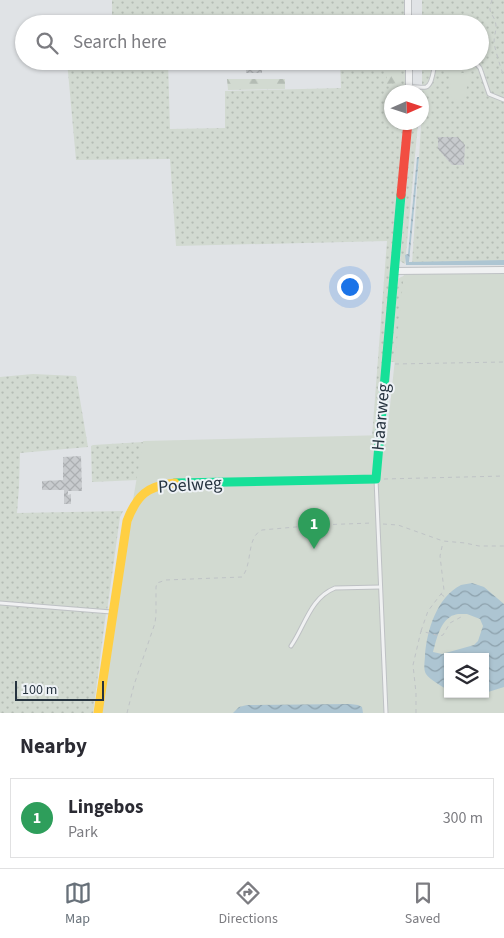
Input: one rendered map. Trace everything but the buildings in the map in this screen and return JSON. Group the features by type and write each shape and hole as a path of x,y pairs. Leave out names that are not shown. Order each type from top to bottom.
{"street":[{"path":"408,0 408,15"},
{"path":"409,70 409,85"},
{"name":"Haarweg","path":"376,479 407,130"},
{"path":"394,271 504,270"},
{"name":"Poelweg","path":"98,713 127,521 131,507 139,497 150,488 167,483 376,479"}],"lane":[{"path":"429,86 434,70"},
{"path":"481,70 489,94 504,100"},
{"name":"Haarweg","path":"376,479 375,523 386,713"},
{"path":"291,646 311,609 319,598 329,590 335,588 380,587"},
{"path":"0,603 113,612"}],"path":[{"path":"492,0 490,7 496,27 494,44 504,76"},
{"path":"386,365 504,362"},
{"path":"376,479 504,476"},
{"path":"127,713 155,623 157,583 166,580 242,577 248,566 254,538 262,530 318,525 375,523 398,525 444,541 484,547 504,546"},
{"path":"416,713 413,665 421,631 428,612 444,590 440,556 444,541"},
{"path":"441,594 446,598"},
{"path":"421,631 440,636 443,635 450,623 462,617 459,614"}],"green space":[{"path":"112,0 406,0 407,15 112,15"},
{"path":"422,0 504,0 504,263 412,264 421,130 429,130 429,85 422,85 422,70 489,70 489,15 422,15"},
{"path":"68,70 168,70 170,129 225,128 225,91 341,88 340,70 387,70 387,83 400,83 400,70 407,70 406,85 384,85 384,130 404,130 375,459 372,437 387,241 176,246 170,159 76,160"},
{"path":"387,70 400,70 400,83 387,84"},
{"path":"454,70 466,73 470,77 471,82 467,86 466,96 459,100 452,98 449,92 451,86 449,72"},
{"path":"227,79 285,79 285,89 228,90"},
{"path":"411,130 417,130 405,264 400,261"},
{"path":"404,273 504,273 504,713 97,713 143,441 387,435"},
{"path":"406,275 399,362 390,362 398,279"},
{"path":"33,374 76,376 88,447 20,453 17,513 123,511 120,517 107,611 0,601 0,377"},
{"path":"143,442 138,480 92,482 91,446"},
{"path":"0,605 106,613 93,713 0,713"}],"water":[{"path":"417,157 419,157 409,262 504,260 504,265 406,265 405,255 408,254"},
{"path":"472,583 484,587 504,604 504,687 489,692 489,653 446,653 474,645 478,641 483,626 480,619 467,614 451,616 446,620 438,633 433,652 444,653 444,688 426,674 425,655 431,625 446,597 461,585"},
{"path":"350,704 362,707 363,713 233,713 239,707 247,705"}],"traffic: fast":[{"path":"175,483 376,479 401,195"}],"traffic: slow":[{"path":"98,713 127,521 139,498 144,493 165,484 175,483"}],"traffic: jam":[{"path":"401,195 407,130"}],"place":[{"name":"Lingebos","path":"314,549"}]}
